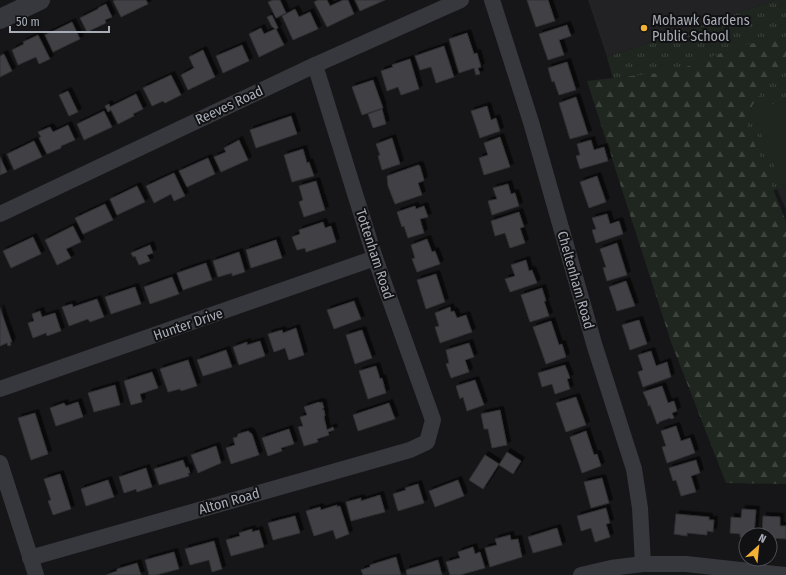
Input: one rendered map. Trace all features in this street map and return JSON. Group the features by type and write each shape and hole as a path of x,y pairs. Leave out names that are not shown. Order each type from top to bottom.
{"street":[{"path":"0,18 40,0"},
{"name":"Reeves Road","path":"0,214 315,65 461,0"},
{"name":"Cheltenham Road","path":"492,0 531,122 595,347 634,469 640,508 642,564"},
{"name":"Tottenham Road","path":"315,65 375,258 433,420 427,442"},
{"name":"Hunter Drive","path":"0,390 375,258"},
{"name":"Alton Road","path":"30,558 410,450 427,442"},
{"path":"0,463 36,575"},
{"path":"581,575 611,568 642,564 686,564 785,575"}],"shaded area":[{"name":"Mohawk Gardens Public School","path":"588,0 775,0 607,57"},
{"path":"786,187 786,210 777,189"}],"green space":[{"path":"775,0 786,0 786,187 653,220 607,57"},
{"path":"786,39 786,71 767,83 744,118 786,221 786,484 726,483 671,342 587,81 676,71 741,45"},
{"path":"786,102 786,194 754,117 760,106"}],"building":[{"path":"146,0 148,4 121,17 113,1"},
{"path":"280,0 286,13 276,18 268,2"},
{"path":"318,0 327,0 330,6 343,0 348,0 354,14 327,27 314,2"},
{"path":"355,0 385,0 360,11"},
{"path":"527,0 548,0 555,21 536,27"},
{"path":"106,4 112,17 105,20 106,23 87,32 80,18"},
{"path":"295,9 299,17 310,12 318,29 293,40 282,16"},
{"path":"272,15 278,28 276,29 284,45 259,57 249,34 261,28 264,34 275,29 272,27 267,17"},
{"path":"72,22 80,39 53,52 45,35"},
{"path":"567,25 571,36 559,40 564,55 548,60 539,34"},
{"path":"467,33 474,54 477,53 481,67 478,68 480,74 476,75 474,68 459,73 449,39"},
{"path":"38,35 50,59 39,64 36,57 18,65 12,50 24,44 23,42"},
{"path":"242,45 249,61 223,73 216,56"},
{"path":"444,46 454,77 436,83 431,67 420,70 415,56"},
{"path":"203,50 215,77 188,90 181,75 194,68 189,57"},
{"path":"4,54 12,71 0,77 0,56"},
{"path":"410,59 419,89 401,95 398,87 387,91 381,71 393,67 392,65"},
{"path":"567,62 576,90 559,95 554,81 552,82 548,68"},
{"path":"171,75 181,95 165,103 163,101 152,106 143,88"},
{"path":"373,80 383,108 362,115 352,87"},
{"path":"68,91 78,112 69,116 59,95"},
{"path":"136,94 143,109 133,114 134,116 118,124 111,110 108,112 105,106 109,104 110,107"},
{"path":"576,97 588,134 570,139 559,103"},
{"path":"487,106 491,120 496,118 500,131 480,138 471,111"},
{"path":"382,109 386,124 373,128 368,114"},
{"path":"104,111 112,127 84,140 77,124"},
{"path":"291,116 297,134 256,148 250,130"},
{"path":"68,125 75,140 47,154 39,138 41,137 38,132 50,127 53,132"},
{"path":"500,137 510,167 484,175 479,158 488,155 484,143"},
{"path":"392,138 400,164 382,170 378,156 380,155 376,144"},
{"path":"239,140 248,160 221,172 214,157 226,152 224,148"},
{"path":"591,140 594,150 604,147 608,161 580,169 576,156 580,155 577,144"},
{"path":"34,141 42,157 14,170 7,154"},
{"path":"303,149 307,163 309,162 314,176 292,182 284,155"},
{"path":"0,157 7,172 0,175"},
{"path":"208,158 215,174 187,187 179,171"},
{"path":"418,165 420,166 424,180 418,183 422,195 395,204 388,186 387,176"},
{"path":"174,173 185,196 174,201 171,194 154,203 146,186"},
{"path":"597,176 606,202 589,208 580,182"},
{"path":"316,181 325,210 304,217 299,202 303,200 299,186"},
{"path":"508,184 511,194 515,193 519,206 492,215 488,201 497,199 493,188"},
{"path":"137,186 145,202 117,215 110,199"},
{"path":"105,204 113,220 83,234 75,218"},
{"path":"415,206 416,209 424,206 428,217 420,219 424,233 408,238 404,226 402,227 397,212"},
{"path":"519,212 524,227 520,228 525,243 510,248 505,233 495,236 491,221"},
{"path":"607,214 610,224 619,221 623,234 596,243 592,230 596,229 592,218"},
{"path":"323,222 325,228 331,226 336,242 306,252 305,248 297,250 292,237 300,234 299,230"},
{"path":"73,226 81,242 66,249 71,258 57,265 45,240"},
{"path":"33,237 41,254 11,268 3,251"},
{"path":"427,239 432,252 435,251 440,264 417,272 412,259 415,258 411,245"},
{"path":"276,240 282,258 251,268 246,250"},
{"path":"617,243 627,275 607,281 603,268 606,267 600,249"},
{"path":"150,245 153,253 147,255 150,261 139,265 135,256 133,257 131,253"},
{"path":"239,252 245,272 232,276 232,273 218,277 213,261"},
{"path":"526,260 529,271 532,270 537,283 510,292 505,279 515,276 511,265"},
{"path":"206,263 212,280 183,290 177,273"},
{"path":"436,274 445,302 426,309 417,280"},
{"path":"172,277 179,294 150,304 144,287"},
{"path":"626,281 635,306 617,311 609,287"},
{"path":"135,287 141,304 111,314 105,297"},
{"path":"542,288 546,301 544,301 549,316 530,322 521,295"},
{"path":"97,299 104,317 90,322 88,319 69,326 62,307 72,304 73,307"},
{"path":"354,301 361,319 334,329 327,310"},
{"path":"450,307 451,312 454,311 457,318 466,315 472,332 440,343 435,327 439,326 435,313"},
{"path":"0,308 12,342 10,342 11,345 8,346 7,343 0,346"},
{"path":"40,311 42,317 55,313 61,331 47,336 46,333 33,338 28,323 34,321 32,314"},
{"path":"639,320 647,344 630,350 622,325"},
{"path":"551,321 559,345 562,344 566,357 546,364 533,327"},
{"path":"296,328 304,355 289,360 285,348 274,352 268,334 282,330 283,333"},
{"path":"362,330 372,358 355,364 346,335"},
{"path":"260,341 265,356 239,365 233,347 247,342 247,345"},
{"path":"469,343 474,357 465,360 469,372 451,378 446,364 449,363 446,350"},
{"path":"226,350 232,367 203,376 197,360"},
{"path":"651,351 656,366 667,362 671,377 643,387 638,372 643,370 638,355"},
{"path":"188,360 197,386 181,391 180,389 168,392 160,369"},
{"path":"565,365 570,378 567,379 570,389 555,394 552,384 542,387 538,373"},
{"path":"376,366 380,379 382,378 386,393 368,399 359,371"},
{"path":"152,372 158,388 140,394 142,402 131,405 124,381"},
{"path":"475,380 484,405 467,411 463,397 460,399 456,386"},
{"path":"115,385 120,405 94,412 88,393"},
{"path":"662,386 668,403 674,401 677,411 672,413 674,418 670,418 657,424 650,405 648,406 643,392"},
{"path":"576,397 586,425 566,432 556,403"},
{"path":"78,402 83,417 56,426 50,408 64,403 66,406"},
{"path":"322,402 324,408 322,409 324,410 327,430 333,427 334,430 328,432 329,435 317,439 318,442 304,446 298,427 303,426 300,417 307,415 304,407"},
{"path":"389,403 395,419 358,431 353,415"},
{"path":"500,410 507,445 492,448 488,429 484,429 481,414"},
{"path":"35,413 48,454 31,460 18,418"},
{"path":"676,426 681,441 690,438 695,453 667,463 662,447 666,446 661,431"},
{"path":"289,429 294,444 281,448 282,451 268,456 262,438"},
{"path":"248,431 252,434 259,455 231,464 226,448 235,445 233,438 237,437 238,434"},
{"path":"586,431 594,455 597,454 601,466 582,473 570,437"},
{"path":"216,446 221,463 198,473 191,455"},
{"path":"507,452 521,461 513,474 499,465"},
{"path":"485,455 499,464 483,489 469,480"},
{"path":"183,460 186,468 188,467 190,473 188,473 189,476 159,485 154,469"},
{"path":"696,460 700,473 691,476 696,492 681,496 676,480 673,481 669,468"},
{"path":"146,468 152,487 137,492 136,489 124,493 119,477"},
{"path":"60,474 71,509 53,515 48,501 51,500 44,479"},
{"path":"602,478 609,503 591,508 584,482"},
{"path":"108,480 114,497 86,506 81,489"},
{"path":"458,480 464,496 435,507 429,491"},
{"path":"418,484 424,503 398,511 393,494"},
{"path":"380,495 385,512 351,521 346,502 361,498 361,501"},
{"path":"337,505 337,507 340,506 349,534 336,539 333,530 314,536 306,511 320,507 321,510"},
{"path":"606,508 610,523 606,524 610,537 595,542 591,528 581,531 577,516"},
{"path":"742,509 756,510 755,527 738,527 738,534 730,533 731,517 741,518"},
{"path":"676,514 709,517 709,520 714,520 713,532 707,531 707,535 687,533 687,536 674,534"},
{"path":"295,516 300,533 273,540 268,523"},
{"path":"763,516 780,517 780,526 786,526 786,539 778,538 778,527 762,527"},
{"path":"557,528 562,545 533,553 528,537"},
{"path":"252,529 252,532 259,530 264,547 231,556 226,540 240,536 239,533"},
{"path":"510,535 511,540 518,539 522,557 490,567 485,548 497,545 495,539"},
{"path":"214,541 222,569 212,572 209,560 190,565 185,549"},
{"path":"473,547 475,554 480,552 485,568 460,575 450,575 446,562 460,558 458,552"},
{"path":"174,552 179,569 156,575 149,575 145,560"},
{"path":"396,557 401,575 363,575 361,570 370,567 370,565"},
{"path":"438,560 442,575 407,575 406,570"},
{"path":"137,563 141,575 106,575 117,571 117,569"}],"place":[{"name":"Mohawk Gardens Public School","path":"644,28"}]}
